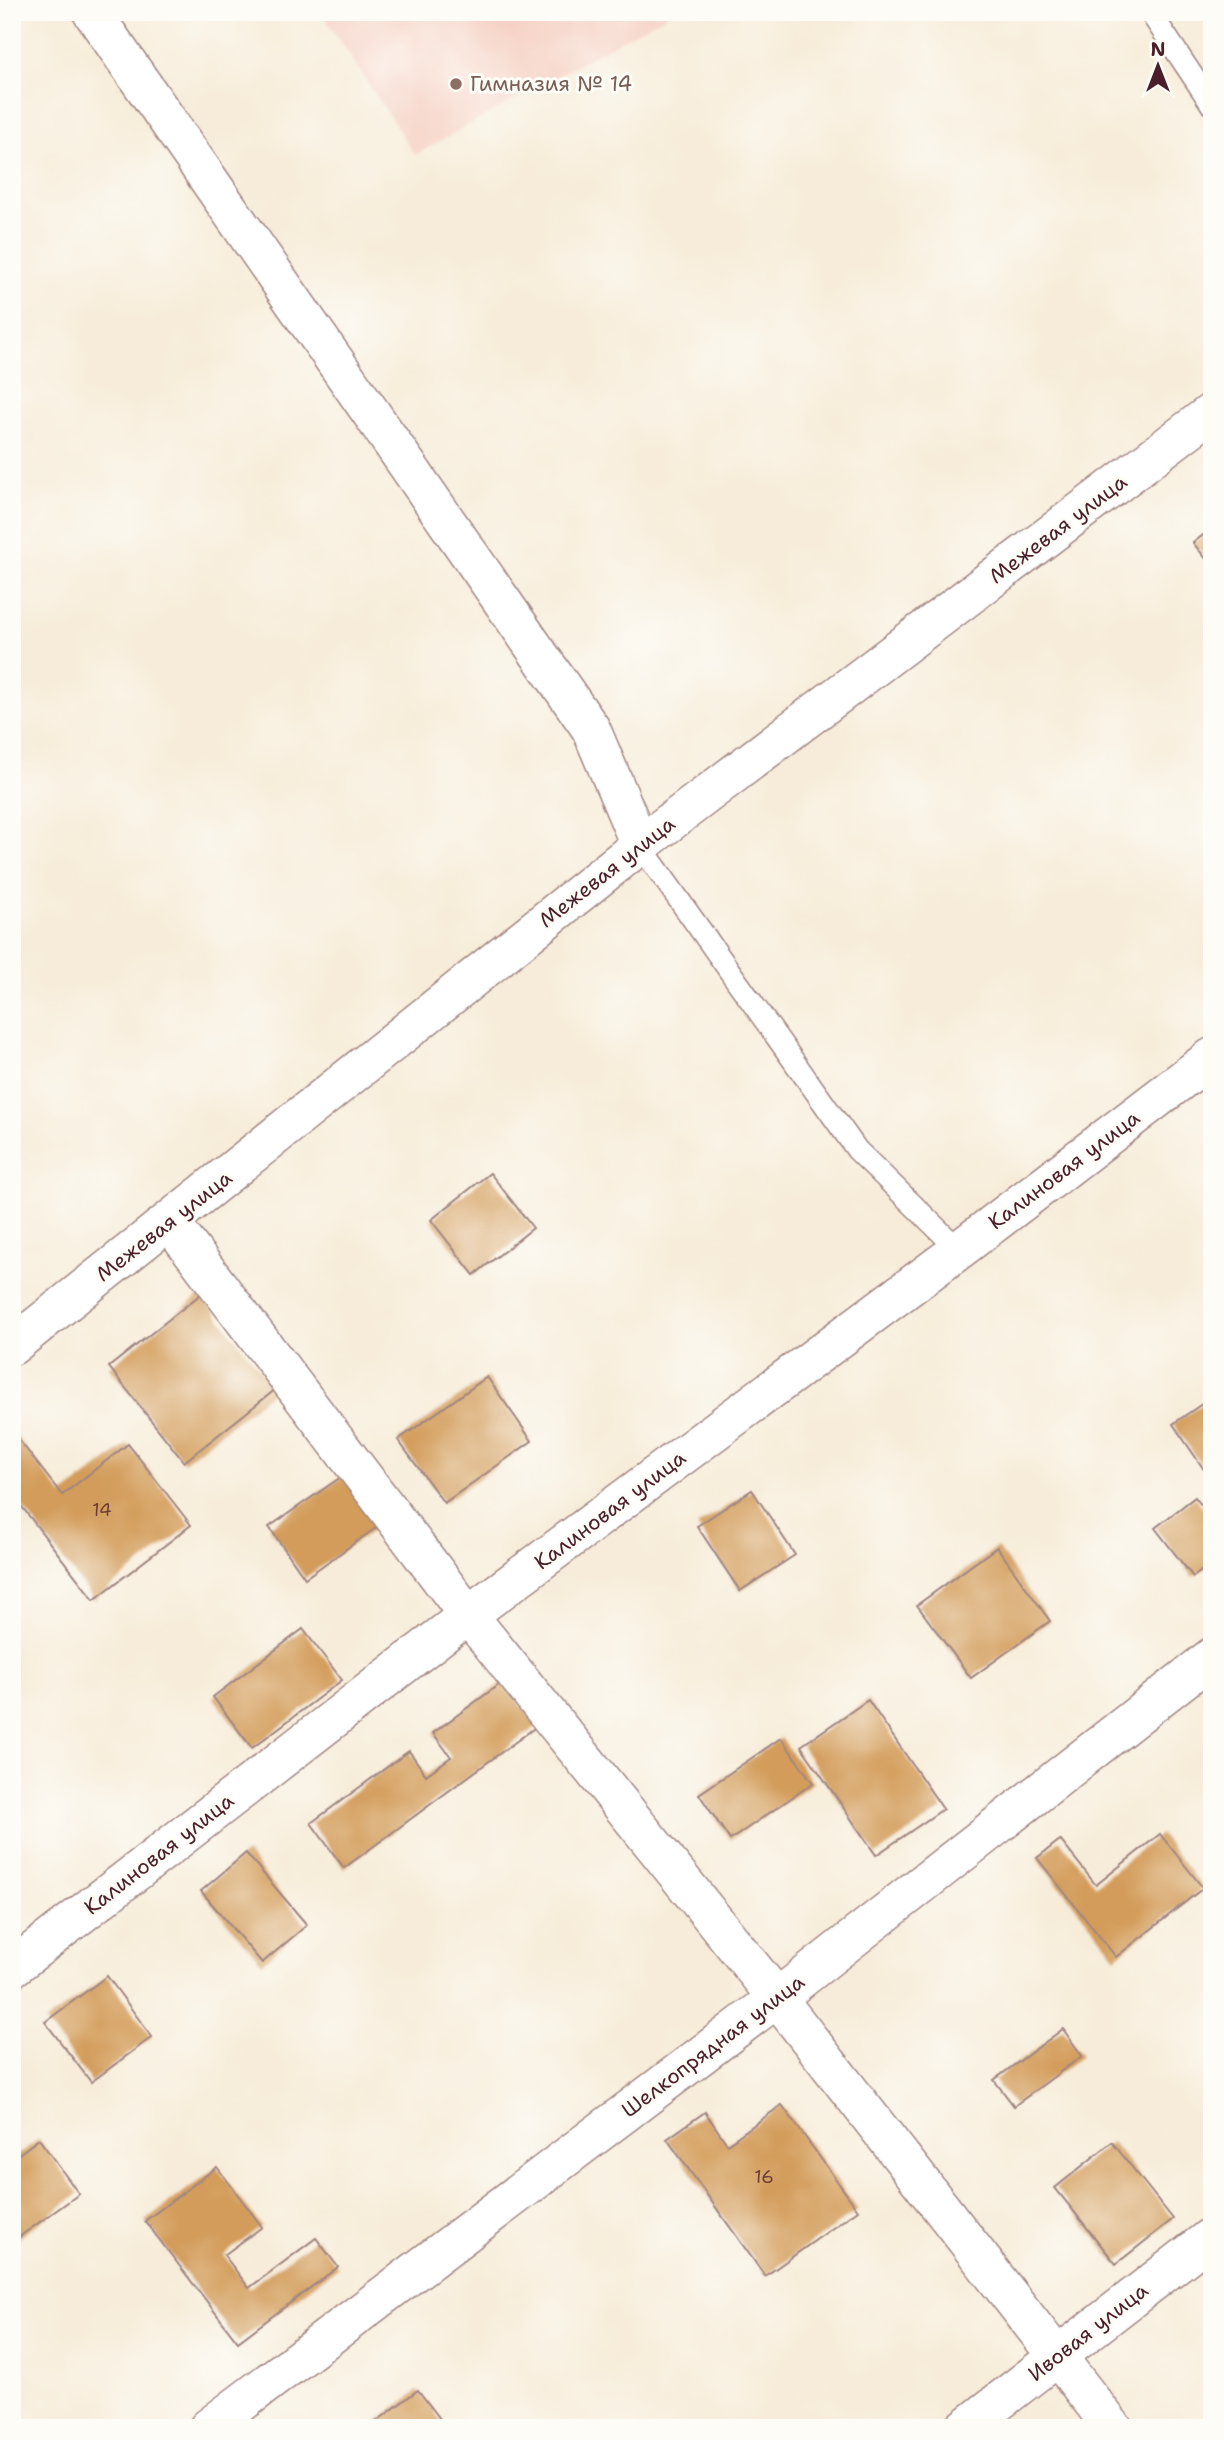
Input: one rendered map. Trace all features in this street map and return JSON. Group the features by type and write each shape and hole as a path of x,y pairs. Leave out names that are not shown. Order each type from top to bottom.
{"street":[{"path":"92,12 591,729 640,845"},
{"name":"Межевая улица","path":"12,1346 640,845 1212,412"},
{"name":"Калиновая улица","path":"12,1968 468,1615 959,1250 1212,1057"},
{"path":"170,1222 468,1615 777,1998 1113,2428"},
{"name":"Шелкопрядная улица","path":"208,2428 777,1998 1212,1657"},
{"name":"Ивовая улица","path":"965,2428 1212,2236"}],"lane":[{"path":"1150,12 1212,105"},
{"path":"640,845 857,1150 959,1250"}],"shaded area":[{"name":"Гимназия № 14","path":"321,12 672,12 415,155"}],"building":[{"path":"1212,528 1212,566 1193,543"},
{"path":"490,1173 533,1228 474,1275 431,1220"},
{"path":"201,1294 276,1389 184,1462 109,1367"},
{"path":"487,1377 532,1441 444,1503 398,1440"},
{"path":"1212,1397 1212,1471 1207,1474 1173,1424"},
{"path":"12,1431 62,1495 128,1444 191,1525 94,1600 12,1494"},
{"path":"344,1475 380,1525 305,1578 269,1527"},
{"path":"752,1490 795,1555 740,1591 697,1526"},
{"path":"1195,1497 1212,1519 1212,1563 1193,1577 1155,1528"},
{"path":"997,1547 1050,1621 971,1678 917,1605"},
{"path":"303,1629 342,1680 252,1748 213,1697"},
{"path":"504,1681 537,1726 344,1868 311,1823 409,1751 426,1775 451,1757 433,1733"},
{"path":"868,1700 943,1809 876,1855 801,1746"},
{"path":"781,1738 813,1783 730,1840 699,1794"},
{"path":"1160,1834 1203,1888 1116,1957 1037,1858 1060,1840 1096,1885"},
{"path":"246,1853 307,1925 262,1963 201,1891"},
{"path":"107,1976 152,2037 91,2082 45,2022"},
{"path":"1063,2029 1082,2056 1014,2106 994,2080"},
{"path":"782,2105 858,2210 765,2276 667,2139 705,2112 727,2144"},
{"path":"39,2139 79,2194 12,2242 12,2159"},
{"path":"1112,2142 1173,2219 1116,2264 1055,2188"},
{"path":"217,2167 262,2227 224,2255 249,2288 316,2238 338,2267 238,2342 145,2221"},
{"path":"418,2390 447,2428 368,2428"}],"place":[{"name":"Гимназия № 14","path":"456,84"}]}
